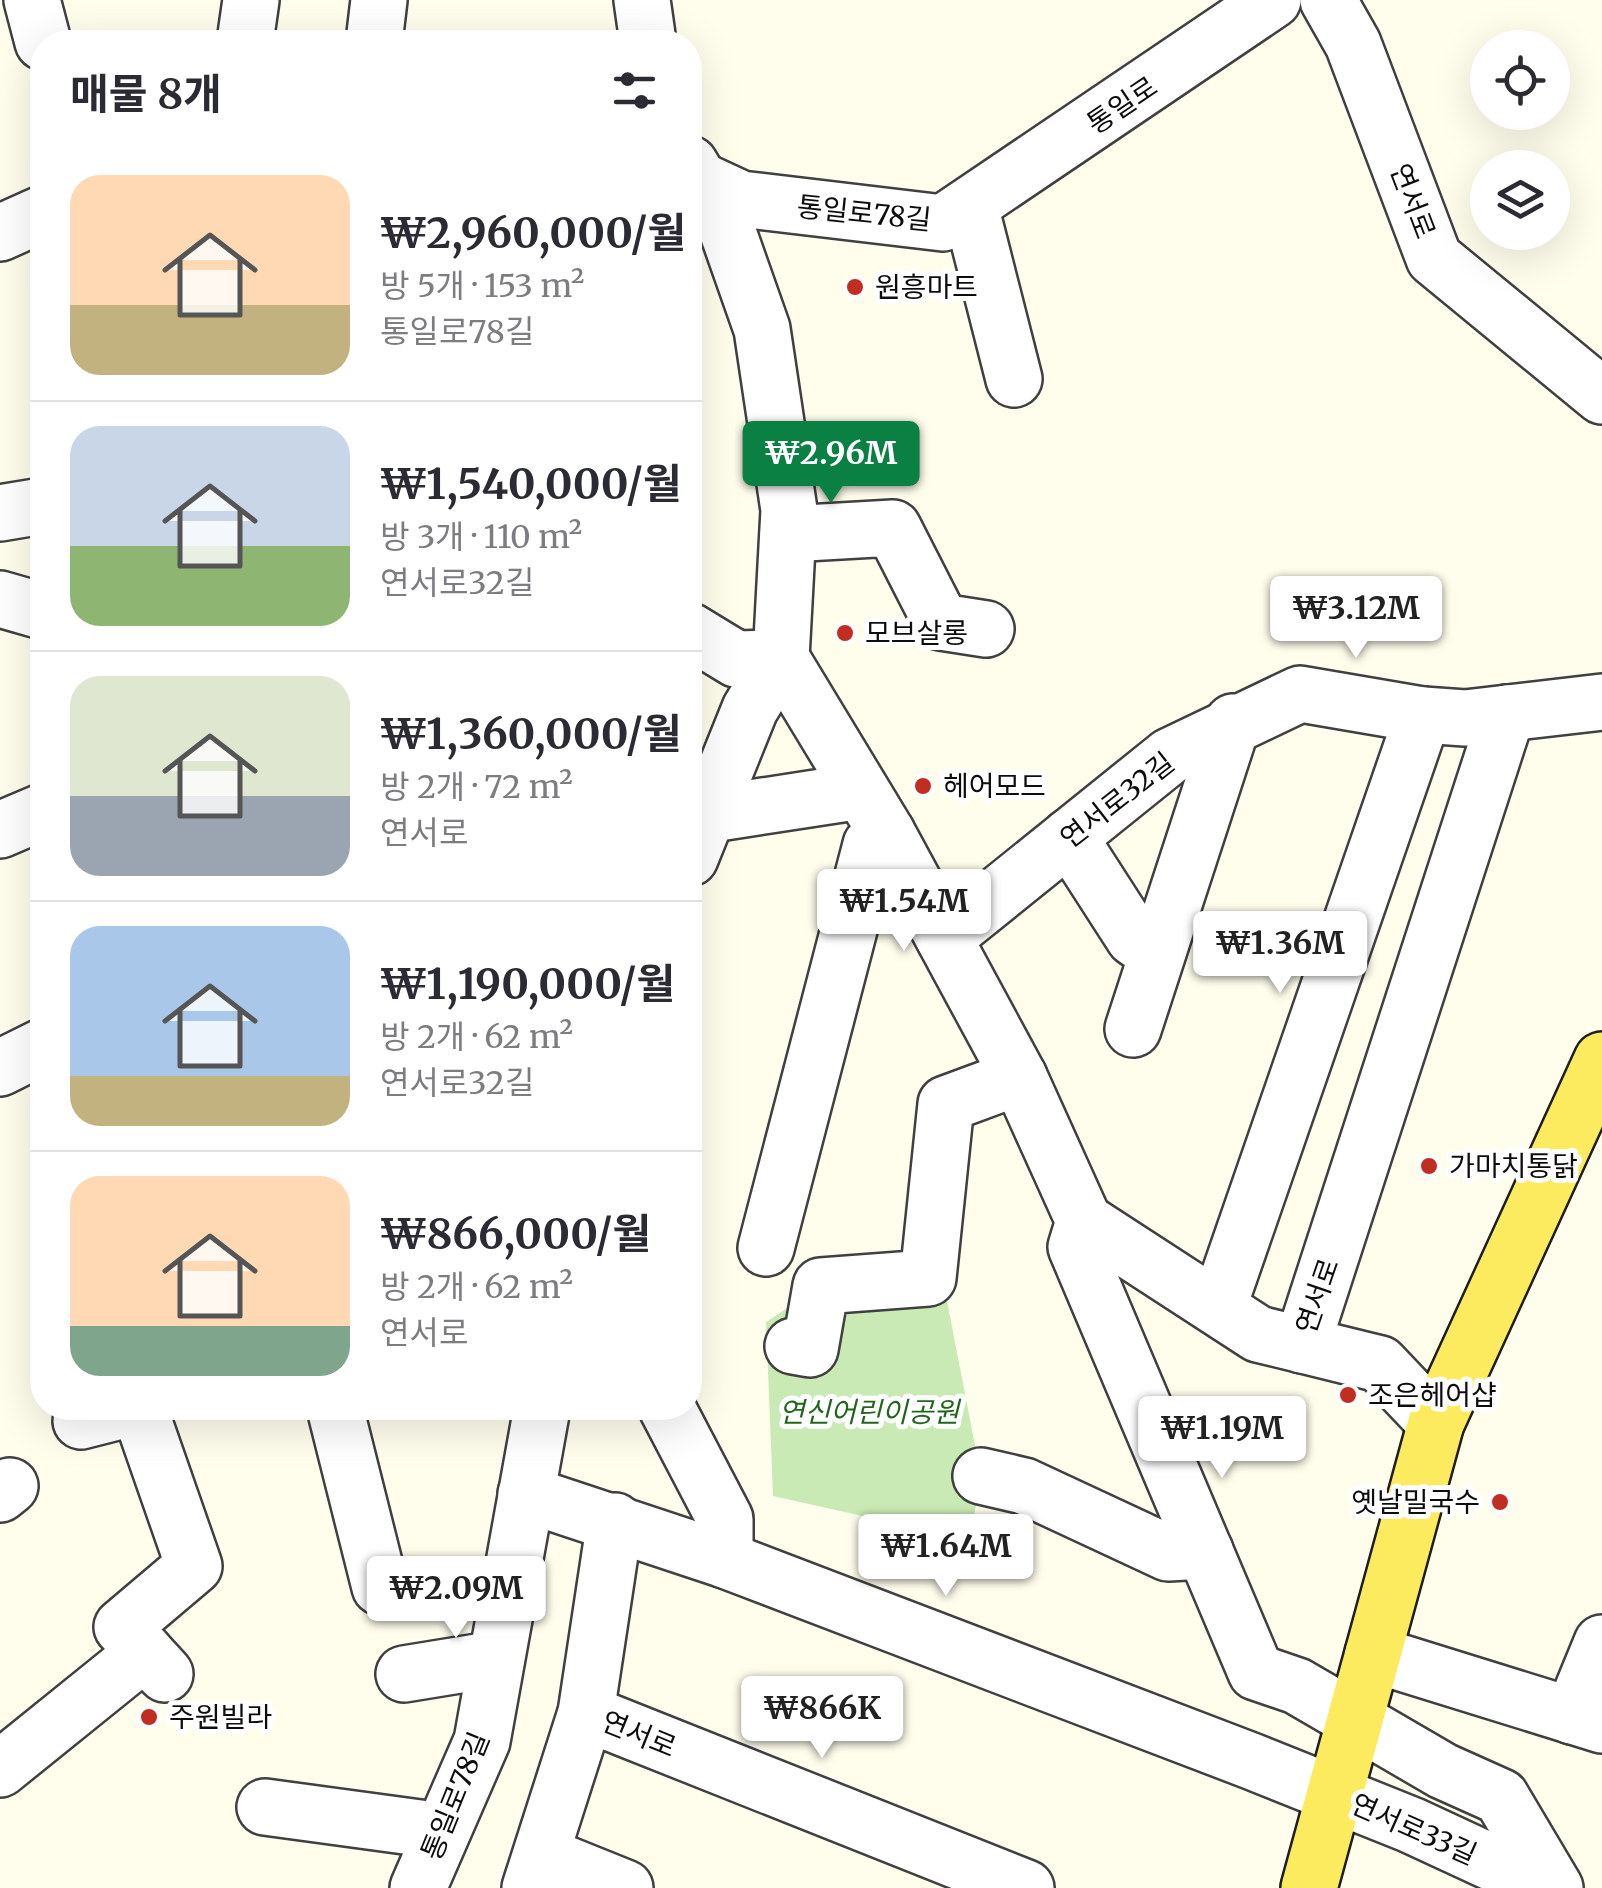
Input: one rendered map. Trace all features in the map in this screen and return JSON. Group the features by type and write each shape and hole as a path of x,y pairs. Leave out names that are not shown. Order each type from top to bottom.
{"main road":[{"path":"1309,1888 1436,1423 1597,1083"}],"street":[{"path":"32,0 40,30"},
{"path":"247,30 251,0"},
{"path":"376,30 380,0"},
{"path":"642,0 646,30"},
{"name":"통일로","path":"970,206 1273,0"},
{"name":"연서로","path":"1328,0 1354,44 1434,258 1602,396"},
{"name":"통일로78길","path":"702,180 741,199 884,219 943,223 970,206 1014,379"},
{"name":"통일로78길","path":"702,188 724,221 762,330 789,510 782,658 750,709 702,820"},
{"path":"0,233 30,219"},
{"path":"0,512 30,508"},
{"path":"788,534 894,528 941,622 986,629"},
{"path":"0,599 30,608"},
{"path":"702,638 736,659 782,658 874,812 1019,1077 1084,1221 1076,1247 1256,1672 1297,1686 1443,1772 1501,1796 1555,1888"},
{"path":"1233,722 1300,694 1422,715 1465,718 1602,702"},
{"name":"연서로","path":"1084,1221 1258,1334 1302,1345 1506,713"},
{"path":"1218,1305 1422,715"},
{"name":"연서로32길","path":"944,938 1170,756 1233,722"},
{"name":"연서로32길","path":"1133,1029 1233,722"},
{"path":"702,835 874,812"},
{"path":"766,1248 871,845 874,812"},
{"path":"0,830 30,817"},
{"path":"1069,838 1134,938 1158,954"},
{"path":"0,1068 30,1053"},
{"path":"793,1346 810,1349 820,1286 928,1278 946,1104 1019,1077"},
{"path":"1302,1345 1380,1364 1436,1423"},
{"path":"0,1769 155,1663 122,1627 194,1566 121,1420"},
{"path":"338,1420 380,1587"},
{"name":"통일로78길","path":"418,1888 482,1741 540,1420"},
{"path":"672,1420 725,1519 725,1560"},
{"path":"981,1476 1024,1486 1168,1552 1205,1551"},
{"path":"526,1494 616,1520 725,1560 1335,1795"},
{"path":"616,1520 586,1713 536,1871 625,1888"},
{"path":"1373,1654 1587,1720 1602,1643"},
{"path":"404,1674 496,1659"},
{"name":"연서로","path":"586,1713 1026,1888"},
{"name":"연서로33길","path":"1335,1795 1547,1888"},
{"path":"265,1807 442,1831"}],"green space":[{"name":"연신어린이공원","path":"821,1286 947,1301 981,1476 970,1540 773,1496 766,1322"}],"place":[{"name":"원흥마트","path":"855,287"},
{"name":"모브살롱","path":"845,633"},
{"name":"헤어모드","path":"923,786"},
{"name":"가마치통닭","path":"1429,1166"},
{"name":"조은헤어샵","path":"1348,1395"},
{"name":"옛날밀국수","path":"1500,1502"},
{"name":"주원빌라","path":"149,1717"}]}
